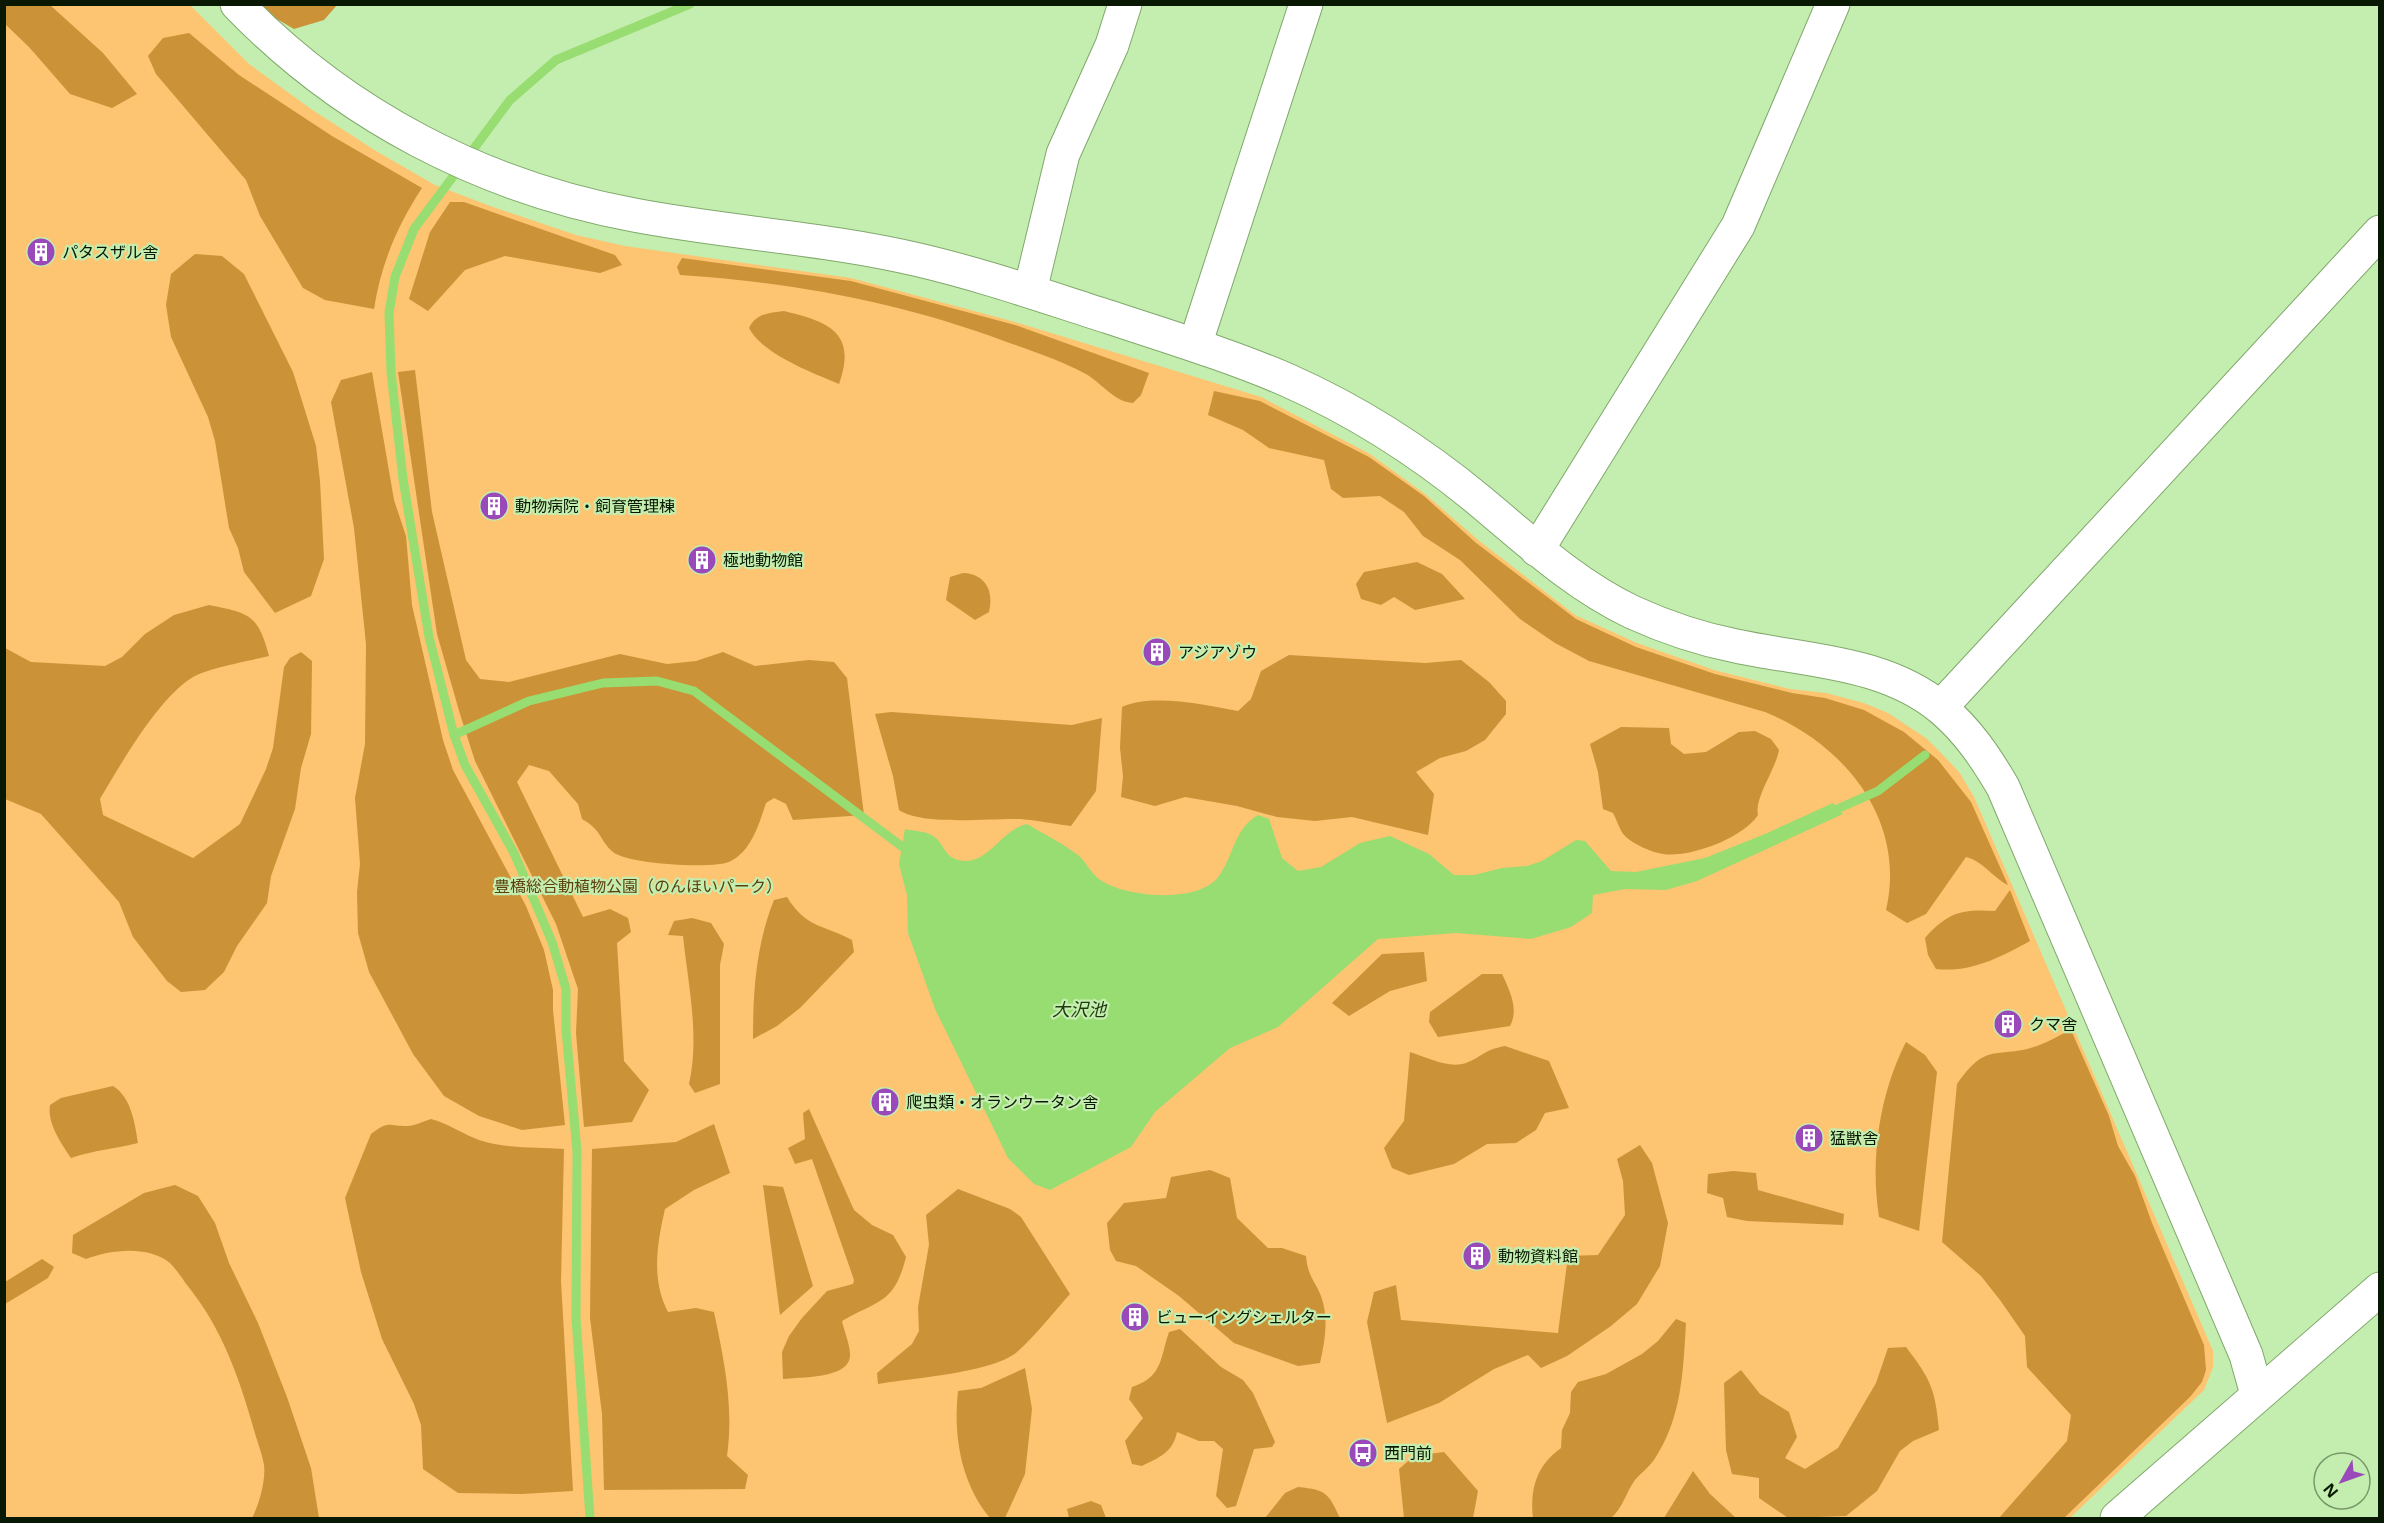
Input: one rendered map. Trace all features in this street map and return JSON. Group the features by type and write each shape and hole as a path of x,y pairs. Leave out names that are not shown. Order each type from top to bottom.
{"street":[{"path":"237,4 291,55 334,90 420,141 503,179 547,194 639,216 743,230 916,259 1030,291 1195,345 1286,380 1349,410 1387,433 1477,498 1537,550 1588,588 1628,610 1670,628 1733,646 1872,672 1910,687 1941,707 1967,732 2003,787 2246,1355 2257,1394"},
{"path":"1030,291 1063,154 1112,45 1125,4"},
{"path":"1195,345 1306,4"},
{"path":"1537,550 1738,226 1833,4"},
{"path":"1941,707 2379,232"},
{"path":"2116,1518 2379,1290"}],"green space":[{"name":"豊橋総合動植物公園（のんほいパーク）","path":"5,5 190,5 249,64 311,109 376,151 435,185 493,207 576,235 625,246 851,278 1015,322 1261,397 1370,454 1425,494 1477,539 1575,615 1637,643 1714,670 1790,689 1826,693 1864,703 1888,713 1926,738 1959,772 1974,797 2213,1351 2213,1367 2204,1390 2070,1518 5,1518"}],"shaded area":[{"path":"5,4 50,5 103,53 137,94 112,108 70,94 29,47 5,24"},
{"path":"257,5 337,5 324,20 294,29"},
{"path":"189,33 239,75 332,136 422,188 391,246 381,276 374,309 325,300 303,288 260,216 246,180 156,74 148,56 163,38"},
{"path":"450,202 464,202 615,255 622,265 600,273 505,256 465,270 428,311 409,299 430,232"},
{"path":"195,254 222,256 244,274 293,372 316,446 324,559 311,596 275,613 244,572 238,548 229,528 215,441 208,417 171,337 166,305 171,274"},
{"path":"682,258 851,281 1015,325 1149,373 1141,395 1133,403 1126,402 1075,368 965,327 844,296 762,283 680,275 677,267"},
{"path":"784,311 815,320 836,332 842,341 844,353 844,367 839,384 776,354 765,346 749,328 759,317"},
{"path":"415,370 432,512 466,660 480,679 509,682 620,654 667,664 696,661 723,652 755,666 809,660 834,662 847,678 864,815 793,820 786,804 774,798 766,803 757,828 744,850 731,861 722,864 671,864 621,856 613,852 594,828 582,819 578,804 549,771 529,765 517,782 583,917 610,909 628,918 631,932 617,943 624,1061 649,1090 632,1122 584,1127 576,1033 578,989 556,924 475,761 460,714 437,634 398,372"},
{"path":"372,372 394,500 406,536 412,605 443,740 453,770 526,906 544,950 553,990 565,1125 522,1130 479,1116 444,1096 413,1054 369,972 358,933 357,892 360,864 355,798 365,744 366,644 354,528 331,402 341,380"},
{"path":"1214,391 1260,401 1369,457 1424,496 1475,542 1576,619 1636,647 1715,674 1792,693 1825,698 1864,710 1904,732 1938,760 1971,802 2008,885 1977,862 1966,857 1926,914 1907,923 1886,910 1890,877 1887,846 1878,816 1863,789 1844,765 1820,744 1794,726 1765,712 1589,661 1555,643 1520,619 1460,560 1423,536 1404,512 1380,496 1343,498 1331,489 1324,460 1269,448 1243,430 1208,415"},
{"path":"1417,562 1442,574 1465,599 1415,610 1394,597 1381,605 1361,599 1356,584 1364,572"},
{"path":"963,573 977,576 989,590 989,612 975,620 946,600 950,577"},
{"path":"209,605 234,610 250,618 261,631 269,656 199,674 180,687 154,715 118,768 100,799 103,815 193,858 240,824 266,769 273,748 284,667 290,658 301,652 312,661 311,734 301,768 295,809 271,876 267,903 237,946 224,972 205,990 181,992 167,981 133,937 119,902 41,814 5,799 5,648 31,662 105,666 122,657 145,634 174,615"},
{"path":"1289,655 1425,663 1461,660 1489,682 1506,701 1506,714 1485,740 1466,751 1440,758 1416,772 1434,794 1428,835 1352,817 1315,821 1277,817 1237,806 1185,797 1155,806 1121,797 1122,707 1134,703 1163,701 1195,703 1238,711 1251,699 1261,671"},
{"path":"891,712 1072,725 1102,718 1096,791 1071,826 1020,819 939,820 910,815 899,810 893,776 875,714"},
{"path":"1621,727 1669,728 1671,744 1684,754 1706,752 1739,732 1755,731 1771,739 1779,750 1759,801 1758,815 1741,831 1728,839 1687,853 1663,854 1634,843 1624,835 1613,813 1603,809 1598,772 1590,744"},
{"path":"2010,890 2030,941 1985,963 1961,969 1936,969 1928,955 1925,938 1933,929 1956,914 1995,911"},
{"path":"787,897 808,920 852,940 854,952 800,1008 777,1026 753,1039 755,986 763,934 774,900"},
{"path":"692,918 711,923 724,944 720,965 720,1084 695,1093 689,1084 693,1029 683,936 668,935 674,921"},
{"path":"1424,952 1427,981 1390,991 1349,1016 1332,1003 1382,954"},
{"path":"1482,974 1502,974 1514,1007 1510,1026 1438,1037 1429,1022 1430,1012"},
{"path":"2071,1030 2109,1116 2118,1146 2135,1176 2152,1223 2204,1345 2206,1370 2202,1382 2190,1397 2064,1518 1999,1518 2067,1441 2071,1415 2027,1367 2025,1336 2000,1300 1981,1276 1942,1242 1957,1084 1977,1061 1985,1056 2037,1046"},
{"path":"1906,1042 1925,1055 1937,1072 1919,1231 1879,1217 1876,1195 1876,1150 1883,1105"},
{"path":"1505,1046 1549,1061 1569,1108 1545,1113 1536,1130 1516,1143 1487,1144 1454,1164 1409,1175 1392,1168 1384,1148 1404,1121 1410,1052 1452,1065 1466,1063"},
{"path":"113,1086 128,1104 134,1119 138,1143 71,1158 53,1126 50,1105 61,1098"},
{"path":"809,1109 854,1210 872,1225 893,1235 906,1257 896,1284 884,1298 842,1321 850,1353 847,1364 832,1373 783,1379 782,1352 789,1336 827,1291 853,1284 854,1280 812,1159 795,1164 788,1148 805,1139 803,1113"},
{"path":"431,1119 489,1143 564,1149 561,1281 573,1491 522,1494 458,1493 423,1469 421,1425 414,1404 382,1339 361,1272 345,1198 371,1134 385,1125 410,1126"},
{"path":"714,1124 730,1173 694,1190 665,1209 658,1248 657,1274 668,1312 696,1308 714,1312 729,1401 727,1456 748,1475 745,1489 604,1490 602,1414 590,1318 592,1149 676,1142"},
{"path":"1640,1145 1652,1163 1668,1223 1660,1266 1637,1304 1611,1326 1567,1356 1541,1368 1528,1355 1494,1369 1439,1403 1387,1423 1367,1322 1374,1292 1396,1285 1401,1320 1558,1333 1568,1256 1598,1255 1625,1215 1623,1181 1617,1159"},
{"path":"1210,1170 1230,1178 1237,1218 1268,1248 1282,1248 1306,1256 1308,1269 1321,1296 1325,1313 1325,1338 1320,1363 1298,1366 1234,1343 1179,1296 1136,1266 1116,1261 1110,1250 1107,1223 1124,1203 1166,1198 1171,1177"},
{"path":"1733,1171 1756,1173 1758,1190 1844,1214 1843,1225 1747,1221 1727,1217 1723,1198 1707,1193 1708,1174"},
{"path":"175,1185 198,1196 215,1223 229,1263 258,1323 287,1397 311,1468 319,1518 252,1518 261,1492 264,1465 248,1410 220,1336 199,1301 172,1265 161,1257 140,1251 106,1253 86,1259 72,1253 73,1235 144,1193"},
{"path":"763,1185 783,1187 813,1286 780,1315"},
{"path":"958,1189 1010,1209 1021,1217 1070,1294 1017,1352 1005,1359 971,1370 878,1384 877,1373 912,1344 919,1331 918,1307 929,1245 926,1215"},
{"path":"42,1259 54,1267 48,1278 5,1304 5,1282"},
{"path":"1676,1319 1686,1323 1682,1377 1676,1411 1654,1460 1635,1480 1619,1510 1611,1518 1533,1518 1532,1507 1536,1479 1546,1462 1561,1448 1562,1430 1570,1413 1571,1392 1578,1382 1606,1374 1642,1354 1658,1341"},
{"path":"1180,1329 1221,1367 1243,1380 1253,1393 1275,1442 1272,1447 1254,1449 1236,1506 1227,1508 1216,1496 1223,1449 1214,1441 1199,1441 1177,1432 1169,1449 1160,1457 1142,1466 1132,1464 1125,1441 1143,1418 1129,1399 1132,1387 1150,1378 1155,1372 1162,1358 1169,1332"},
{"path":"1906,1347 1930,1385 1936,1404 1939,1430 1913,1441 1900,1451 1877,1491 1846,1516 1788,1518 1759,1498 1759,1478 1732,1474 1726,1450 1724,1383 1741,1370 1760,1394 1789,1412 1797,1437 1785,1458 1805,1469 1838,1448 1876,1383 1888,1348"},
{"path":"1025,1368 1032,1409 1025,1474 1005,1518 990,1518 972,1490 961,1458 957,1425 958,1391 981,1388"},
{"path":"1444,1452 1478,1491 1473,1518 1404,1518 1399,1469 1414,1456"},
{"path":"1693,1471 1710,1494 1736,1518 1664,1518"},
{"path":"1298,1487 1325,1494 1340,1518 1265,1518 1285,1493"},
{"path":"1091,1501 1101,1505 1106,1518 1069,1518 1067,1509"}],"water":[{"name":"大沢池","path":"1833,803 1843,814 1697,881 1666,890 1625,889 1593,895 1592,913 1571,927 1531,939 1456,933 1378,939 1278,1027 1230,1048 1155,1112 1131,1147 1050,1190 1034,1184 1008,1158 935,1009 908,933 907,895 899,864 905,829 930,834 951,857 966,861 976,859 1008,834 1027,824 1078,855 1096,877 1111,885 1143,894 1179,894 1209,885 1219,876 1244,827 1258,815 1269,819 1282,858 1298,871 1321,867 1360,843 1390,836 1429,854 1454,875 1474,875 1502,868 1527,866 1542,861 1576,840 1585,841 1611,871 1636,872 1705,858"}],"waterway":[{"path":"590,1518 576,1318 577,1151 566,1030 566,989 552,942 514,853 465,765 454,735 429,637 403,479 391,372 389,313 395,277 414,229 510,100 556,60 690,4"},
{"path":"454,735 529,701 603,683 657,681 694,691 912,854"},
{"path":"1828,813 1878,791 1925,755"}],"place":[{"name":"パタスザル舎","path":"41,252"},
{"name":"動物病院・飼育管理棟","path":"494,506"},
{"name":"極地動物館","path":"702,560"},
{"name":"アジアゾウ","path":"1157,652"},
{"name":"クマ舎","path":"2008,1024"},
{"name":"爬虫類・オランウータン舎","path":"885,1102"},
{"name":"猛獣舎","path":"1809,1138"},
{"name":"動物資料館","path":"1477,1256"},
{"name":"ビューイングシェルター","path":"1135,1317"},
{"name":"西門前","path":"1363,1453"}]}
